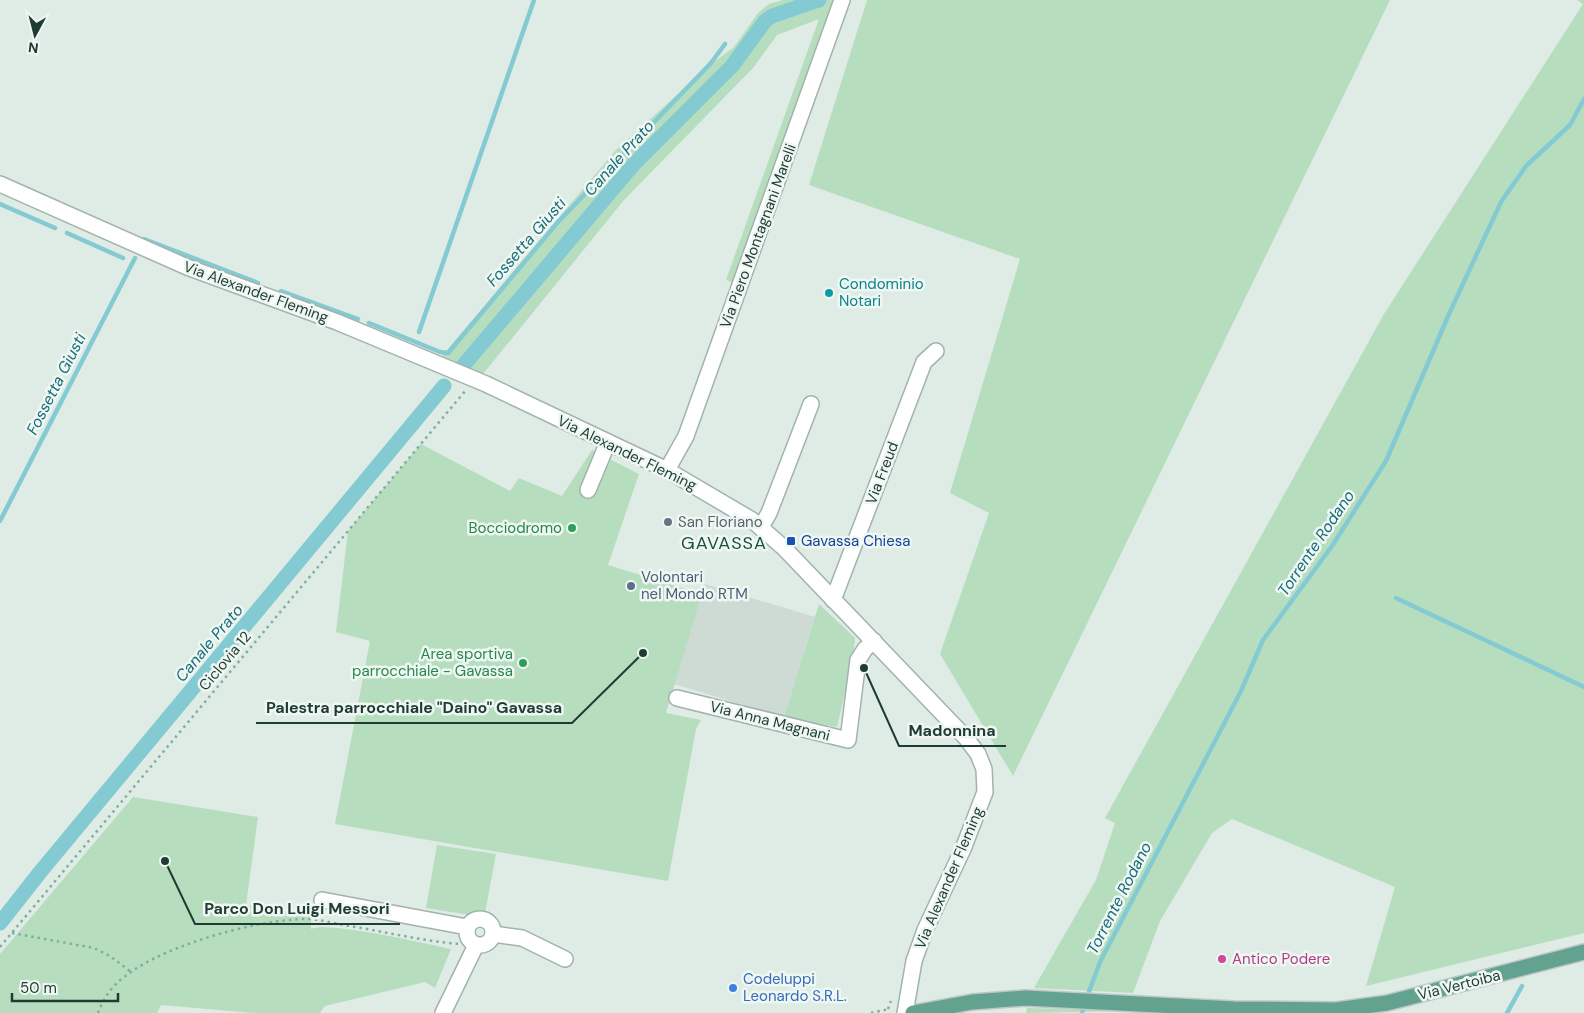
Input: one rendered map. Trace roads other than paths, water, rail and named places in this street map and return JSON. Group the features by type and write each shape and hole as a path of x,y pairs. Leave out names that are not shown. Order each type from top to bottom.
{"main road":[{"name":"Via Vertoiba","path":"913,1013 972,1002 1025,998 1302,1010 1361,1008 1584,952"}],"street":[{"name":"Via Piero Montagnani Marelli","path":"667,470 686,436 842,0"},
{"name":"Via Alexander Fleming","path":"0,184 187,267 407,350 667,470 761,527 874,641 966,738 978,754 986,779 985,792 976,819 925,930 914,961 904,1013"},
{"name":"Via Freud","path":"833,600 924,362 936,351"},
{"path":"761,527 769,513 810,404"},
{"path":"588,490 608,442"},
{"name":"Via Anna Magnani","path":"677,698 848,740 858,660 864,649 874,641"},
{"path":"322,900 467,927"},
{"path":"443,1013 476,945 489,941 493,934 489,922 481,918 473,920 467,927 469,940 476,945"},
{"path":"493,934 522,938 565,959"}],"waterway":[{"path":"419,332 534,0"},
{"name":"Canale Prato","path":"463,366 634,164 732,66 765,21 772,16 819,0"},
{"name":"Fossetta Giusti","path":"369,323 440,352 448,353 558,222 711,63 725,44"},
{"name":"Torrente Rodano","path":"1087,997 1100,962 1241,691 1263,640 1332,546 1386,461 1449,314 1501,202 1526,166 1570,125 1584,99"},
{"path":"0,204 55,228"},
{"path":"67,233 123,258"},
{"name":"Fossetta Giusti","path":"144,239 258,283"},
{"name":"Fossetta Giusti","path":"0,521 135,258"},
{"name":"Fossetta Giusti","path":"281,291 358,319"},
{"name":"Canale Prato","path":"0,923 41,871 444,386"},
{"path":"1396,598 1584,687"},
{"path":"1507,1013 1522,986"},
{"name":"Torrente Rodano","path":"1082,1013 1085,1005"}],"place":[{"name":"Condominio Notari","path":"829,293"},
{"name":"San Floriano","path":"668,522"},
{"name":"Bocciodromo","path":"572,528"},
{"name":"Gavassa Chiesa","path":"791,541"},
{"name":"Volontari nel Mondo RTM","path":"631,586"},
{"name":"Palestra parrocchiale \"Daino\" Gavassa","path":"643,653"},
{"name":"Area sportiva parrocchiale - Gavassa","path":"523,663"},
{"name":"Madonnina","path":"864,668"},
{"name":"Parco Don Luigi Messori","path":"165,861"},
{"name":"Antico Podere","path":"1222,959"},
{"name":"Codeluppi Leonardo S.R.L.","path":"733,988"}],"district":[{"name":"GAVASSA","path":"724,543"}]}
